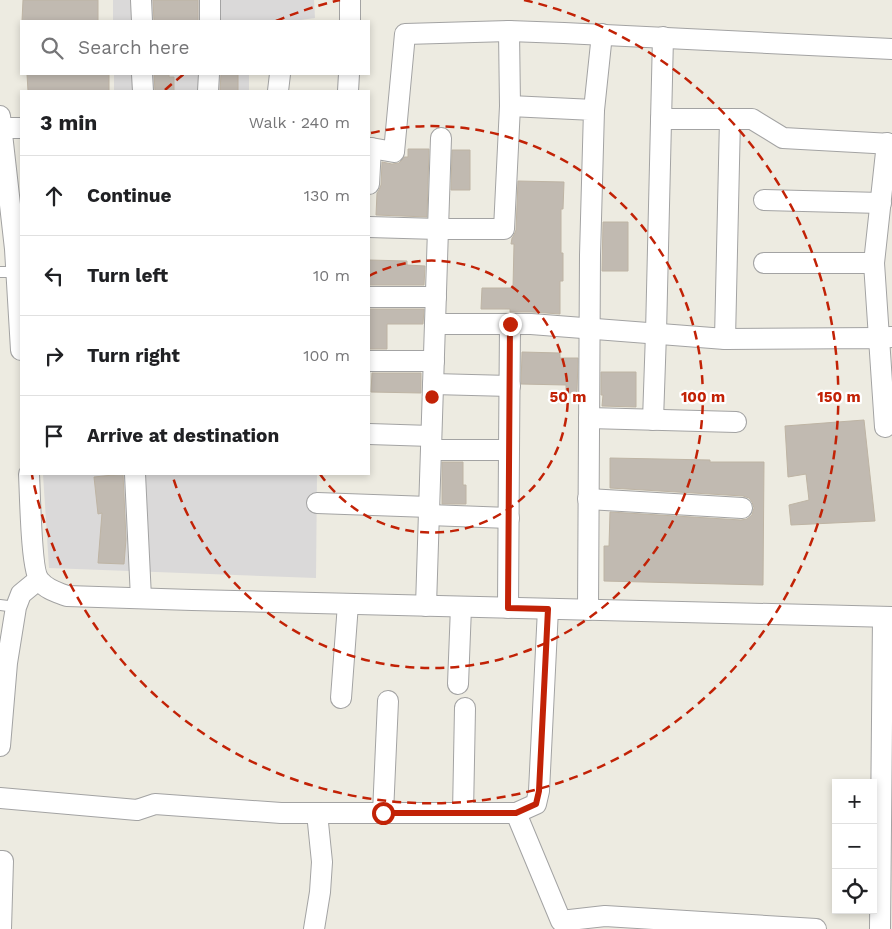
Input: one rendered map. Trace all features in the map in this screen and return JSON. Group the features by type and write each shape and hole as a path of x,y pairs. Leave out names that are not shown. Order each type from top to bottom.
{"street":[{"path":"142,0 142,20"},
{"path":"210,0 210,20"},
{"path":"350,0 350,20"},
{"path":"370,227 504,229 510,106 509,31"},
{"path":"370,148 394,152 406,34 509,31 892,49"},
{"path":"588,610 594,110 602,34"},
{"path":"653,420 662,37"},
{"path":"142,75 143,90"},
{"path":"208,90 209,75"},
{"path":"278,90 280,75"},
{"path":"348,90 349,75"},
{"path":"510,106 594,110"},
{"path":"661,119 752,119 783,138 890,144 874,263 886,337 885,426"},
{"path":"725,339 730,119"},
{"path":"8,124 18,249 8,272 20,344"},
{"path":"426,606 441,138"},
{"path":"764,200 881,203"},
{"path":"764,263 874,263"},
{"path":"370,297 436,297"},
{"path":"435,324 531,324 725,339 886,337"},
{"path":"508,608 510,324"},
{"path":"370,360 434,361"},
{"path":"433,384 510,386"},
{"path":"589,418 736,422"},
{"path":"370,434 431,443 509,450"},
{"path":"28,475 34,558 38,580 50,590 67,596 888,617 884,922"},
{"path":"135,475 141,598"},
{"path":"588,499 742,508"},
{"path":"317,503 509,518"},
{"path":"0,746 7,663 8,606 38,580"},
{"path":"341,698 348,604"},
{"path":"458,684 461,607"},
{"path":"0,798 137,810 155,804 281,813 516,813 536,804 539,791 548,609"},
{"path":"383,813 388,701"},
{"path":"463,813 465,708"},
{"path":"314,929 320,892 322,862 316,813"},
{"path":"516,813 562,925 605,916 649,924 816,929"},
{"path":"0,861 3,861 1,929"}],"shaded area":[{"path":"113,0 314,0 315,18 300,20 113,20"},
{"path":"114,75 249,75 249,90 114,90"},
{"path":"43,475 317,475 316,578 49,568"}],"building":[{"path":"23,0 98,0 98,20 22,20"},
{"path":"153,0 198,0 198,20 154,20"},
{"path":"27,75 109,75 109,90 28,90"},
{"path":"154,75 174,77 174,90 155,90"},
{"path":"221,75 238,75 238,90 220,90"},
{"path":"408,149 429,149 427,217 376,215 377,193 381,185 382,162 399,163 404,157 408,157"},
{"path":"452,150 470,150 470,190 451,190"},
{"path":"518,181 564,182 563,209 561,209 563,281 560,281 560,314 510,312 510,309 481,309 482,288 513,288 514,244 511,244 516,230"},
{"path":"603,222 628,222 628,271 602,271"},
{"path":"370,260 407,261 407,265 425,266 424,285 370,285"},
{"path":"370,309 424,309 423,324 387,324 387,349 370,349"},
{"path":"522,352 560,353 560,358 578,358 577,393 566,393 566,385 521,384"},
{"path":"601,372 636,372 636,407 602,406"},
{"path":"372,373 421,373 421,393 371,392"},
{"path":"864,420 875,521 791,525 789,505 809,500 806,474 788,477 785,426"},
{"path":"610,458 764,462 763,585 604,581 604,546 609,546 610,512 741,520 747,519 752,515 754,508 749,498 743,496 610,488"},
{"path":"442,462 463,462 463,485 466,485 466,504 442,504"},
{"path":"123,475 126,539 124,564 98,563 102,513 98,514 94,477"}],"route":[{"path":"383,813 516,813 536,804 539,791 548,609 508,608 510,324"}]}
